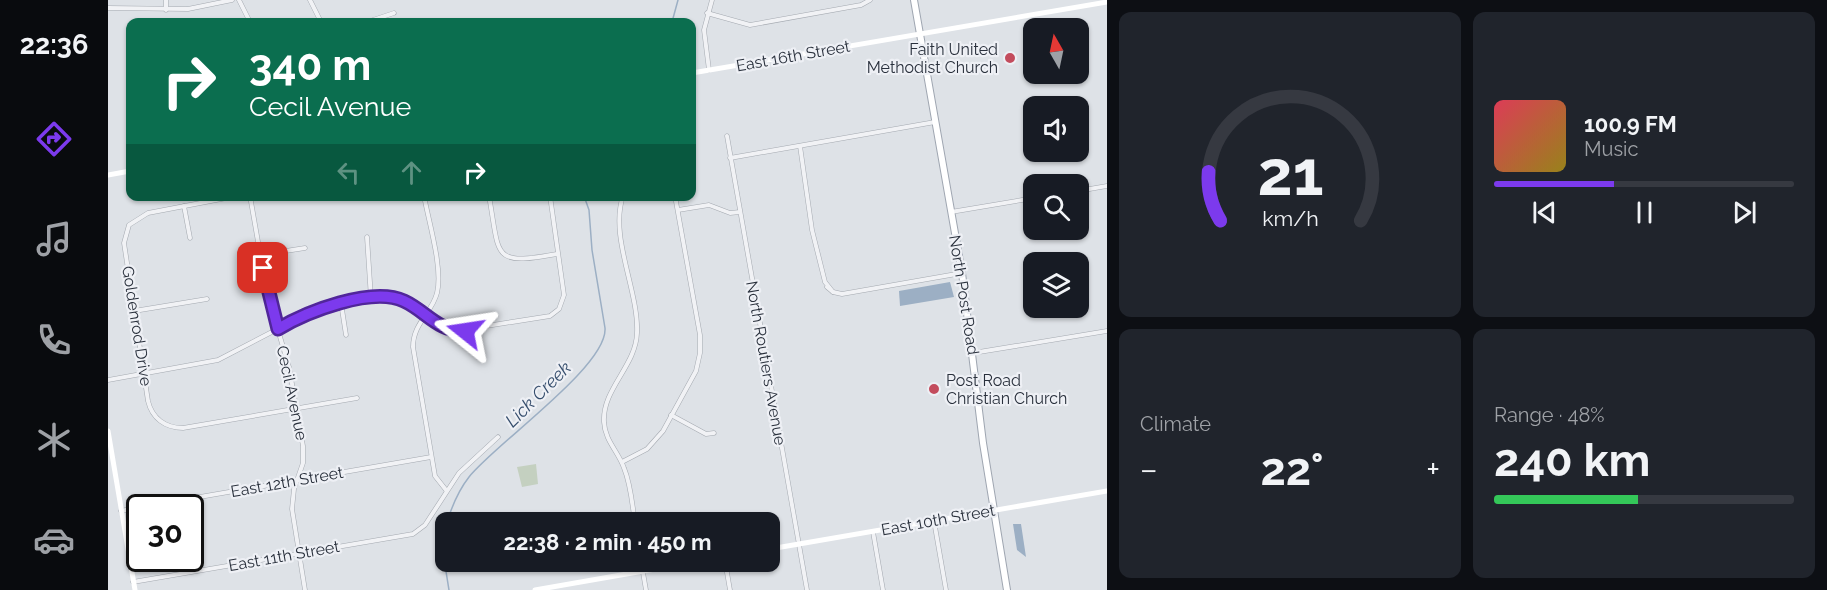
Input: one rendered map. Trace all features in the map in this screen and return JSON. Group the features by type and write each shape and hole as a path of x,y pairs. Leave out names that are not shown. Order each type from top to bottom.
{"main road":[{"name":"North Post Road","path":"914,0 962,273 1007,590"},
{"name":"East 16th Street","path":"696,72 1107,2"},
{"path":"108,175 126,172"},
{"path":"108,431 135,590"},
{"name":"East 10th Street","path":"780,547 1107,491"},
{"path":"534,590 560,588 638,572"}],"street":[{"path":"166,0 166,10"},
{"path":"108,8 166,10 197,8 232,0"},
{"path":"239,0 248,18"},
{"path":"310,0 319,18"},
{"path":"709,70 704,35 707,13 712,0"},
{"path":"707,13 753,24 861,5 870,0"},
{"path":"379,18 394,13"},
{"path":"730,158 935,122"},
{"name":"North Routiers Avenue","path":"727,136 807,590"},
{"path":"800,146 810,220 827,287 833,292 842,294 962,273"},
{"path":"1089,189 1107,186"},
{"path":"951,212 1023,200"},
{"path":"190,238 184,206 210,201"},
{"name":"Cecil Avenue","path":"251,201 260,255 296,408 303,454 292,509 305,590"},
{"path":"425,201 438,283 435,298 416,328 413,345 436,480 446,490 476,456 498,437"},
{"path":"490,201 498,246 507,257 521,261 557,254"},
{"path":"108,380 227,358 304,314 341,303 371,298 399,299 443,328 463,332 546,318 557,311 564,295 551,201"},
{"path":"622,201 620,225 637,336 631,359 607,402 604,420 607,438 622,462 633,512"},
{"path":"622,462 654,443 696,371 701,348 676,201"},
{"path":"678,210 710,205 730,213 740,212"},
{"name":"Goldenrod Drive","path":"184,206 148,213 136,219 124,239 151,410 158,419 170,426 183,428 296,408"},
{"path":"368,237 371,298"},
{"path":"260,255 305,248"},
{"path":"134,311 207,299"},
{"path":"341,303 346,335"},
{"path":"973,353 1107,331"},
{"path":"296,408 357,398"},
{"path":"671,415 706,434 714,433"},
{"name":"East 12th Street","path":"204,496 431,458"},
{"name":"East 11th Street","path":"133,582 411,534 423,528 446,490"},
{"name":"East 12th Street","path":"121,511 126,510"},
{"path":"934,521 946,590"},
{"path":"873,531 883,590"},
{"path":"643,572 646,590"},
{"path":"727,572 730,590"}],"green space":[{"path":"536,464 538,484 522,487 517,467"}],"water":[{"path":"950,282 954,297 900,306 899,291"},
{"path":"1013,524 1021,524 1026,557 1017,550"}],"waterway":[{"name":"Lick Creek","path":"673,18 678,0"},
{"name":"Lick Creek","path":"451,512 469,477 570,383 589,363 601,344 605,328 592,250 589,210 586,201"},
{"name":"Lick Creek","path":"446,572 449,590"}],"place":[{"name":"Faith United Methodist Church","path":"1010,58"},
{"name":"Post Road Christian Church","path":"934,389"}],"route":[{"path":"263,268 269,302 278,329 304,314 321,308 383,297 399,299 413,306 443,328 465,331"}]}
